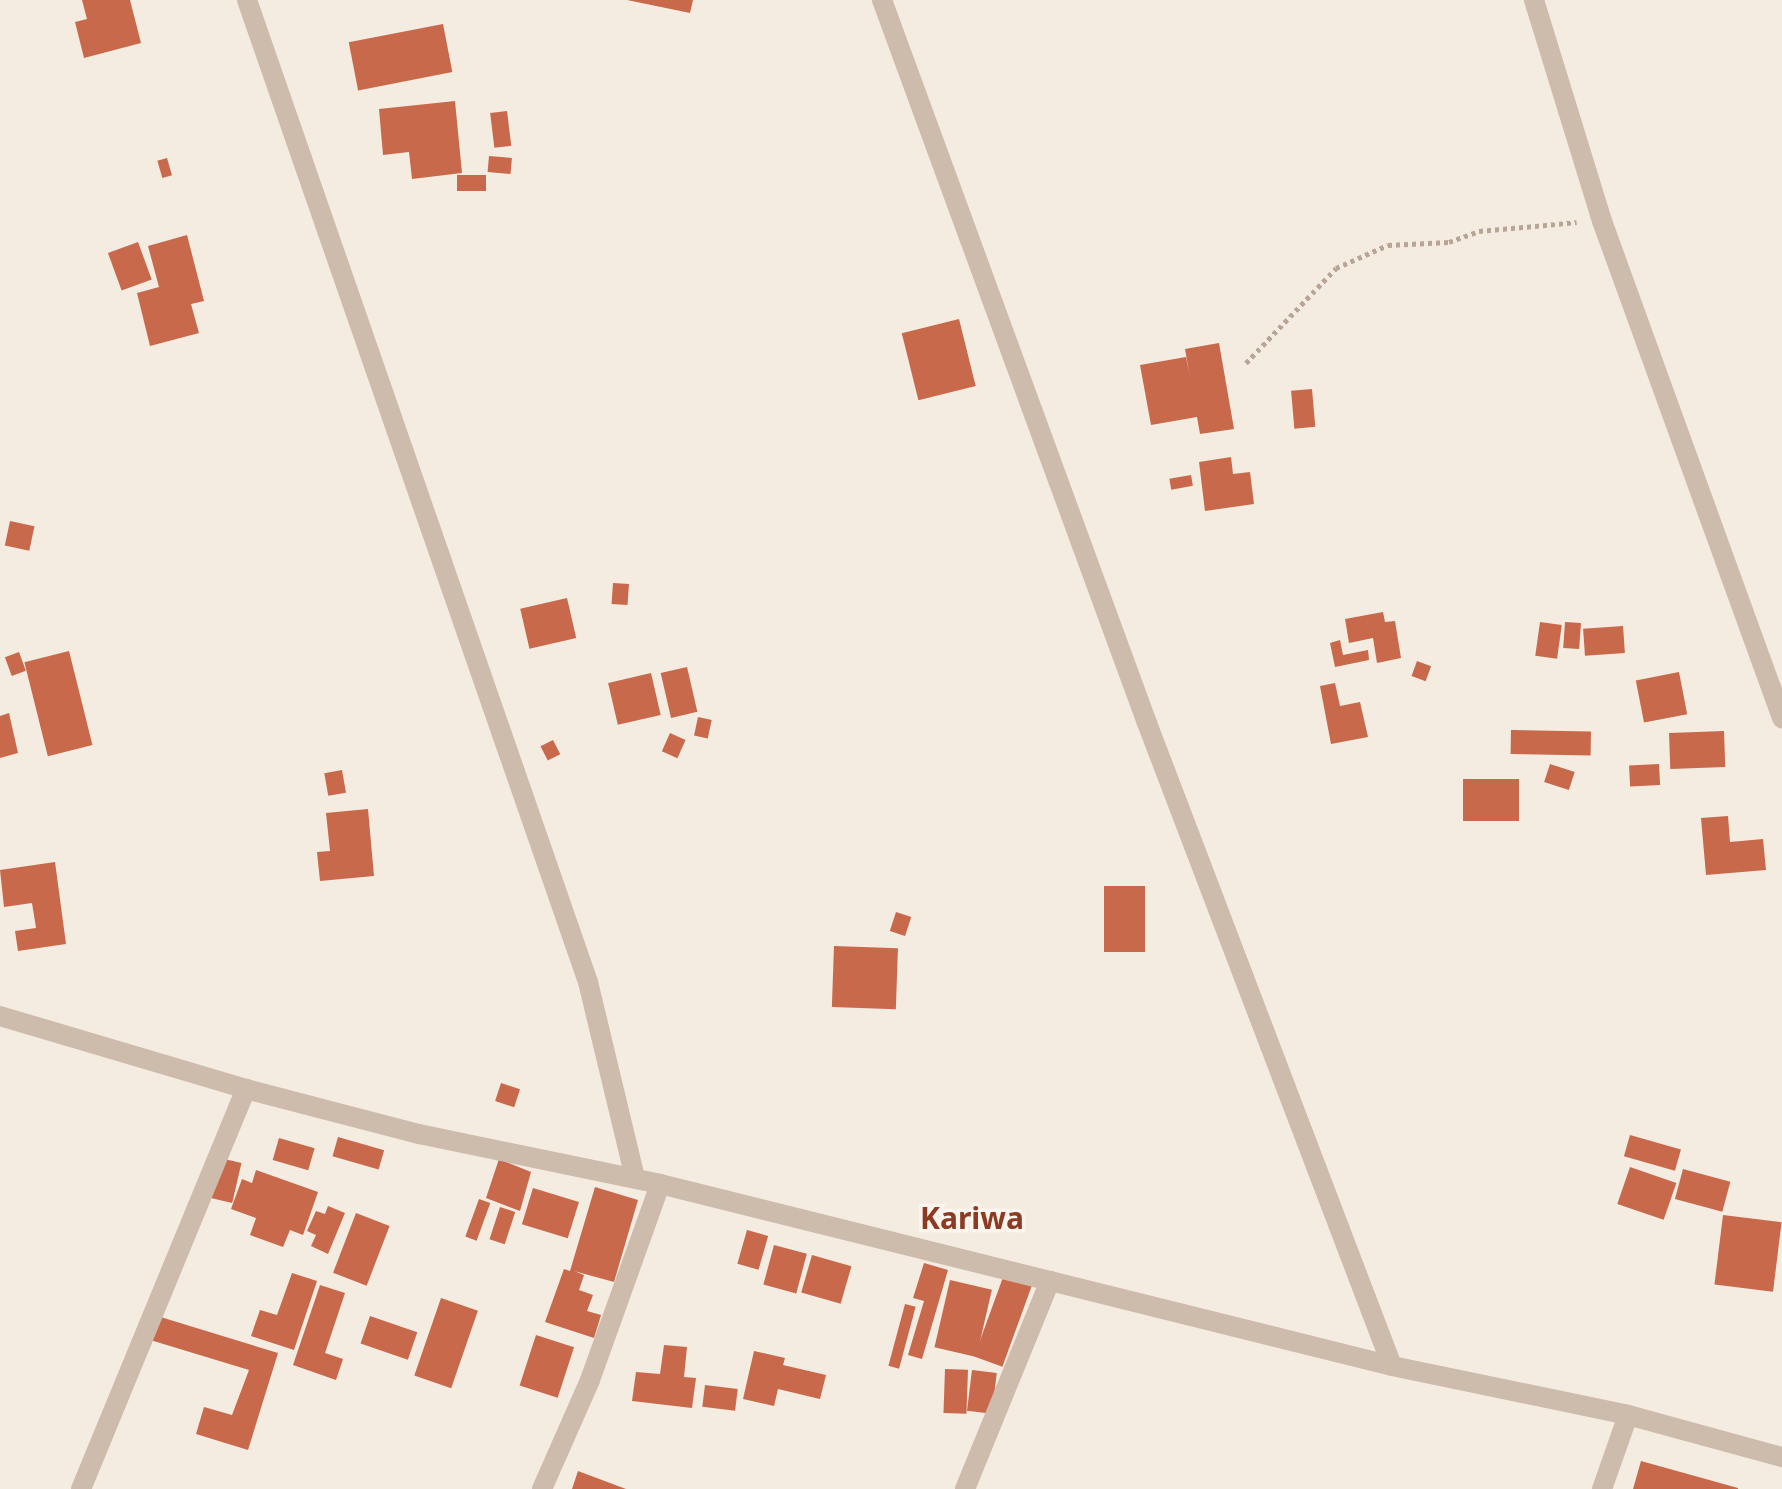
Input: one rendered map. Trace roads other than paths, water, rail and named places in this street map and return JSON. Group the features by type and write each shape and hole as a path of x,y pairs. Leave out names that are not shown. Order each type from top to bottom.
{"street":[{"path":"247,0 588,982 635,1178"},
{"path":"882,0 1147,723 1392,1366"},
{"path":"1534,0 1602,221 1782,718"},
{"path":"0,1016 246,1089 419,1134 635,1178 1392,1366 1628,1415 1782,1457"},
{"path":"81,1489 246,1089"},
{"path":"542,1489 590,1380 660,1184"},
{"path":"965,1489 1050,1281"},
{"path":"1602,1489 1628,1415"}],"district":[{"name":"Kariwa","path":"972,1218"}]}
